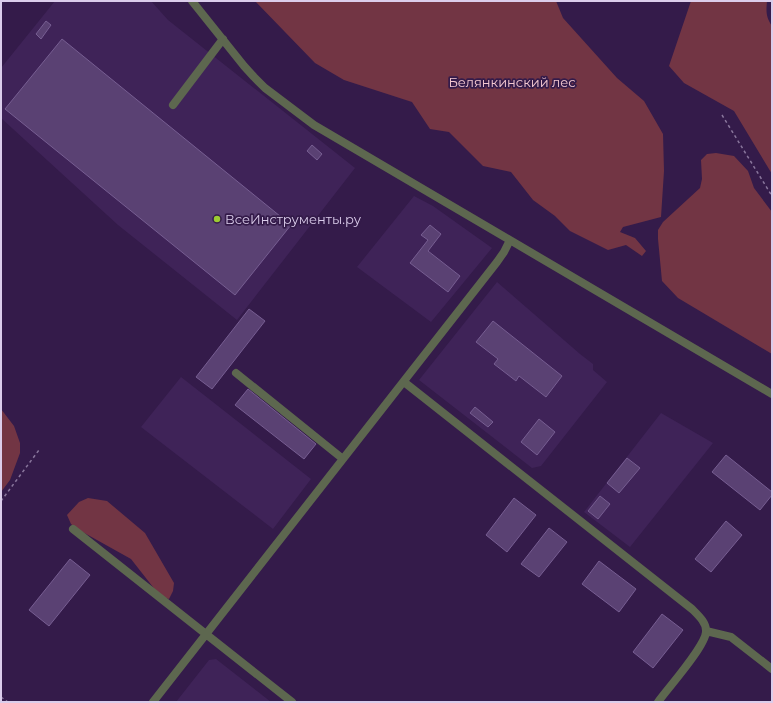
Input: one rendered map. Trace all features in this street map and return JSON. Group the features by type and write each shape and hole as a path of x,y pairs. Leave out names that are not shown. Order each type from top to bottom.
{"street":[{"path":"192,1 254,77 265,88 314,125 772,394"},
{"path":"173,105 223,39"},
{"path":"153,702 497,262 510,240"},
{"path":"236,373 343,459"},
{"path":"404,382 692,609 700,617 706,631 704,640 696,653 658,702"},
{"path":"73,529 292,702"},
{"path":"706,631 731,637 772,669"}],"path":[{"path":"722,115 772,196"},
{"path":"1,501 39,450"},
{"path":"1,697 8,702"}],"shaded area":[{"path":"55,1 151,1 168,20 355,168 237,320 118,225 1,118 1,68"},
{"path":"414,196 433,206 492,248 431,322 357,267"},
{"path":"497,282 593,364 593,370 607,382 541,466 532,468 419,380"},
{"path":"181,377 311,479 273,529 141,427"},
{"path":"661,413 713,443 630,547 584,512"},
{"path":"216,659 271,702 176,702 209,660"}],"green space":[{"name":"Белянкинский лес","path":"255,1 556,1 563,18 617,78 644,101 663,134 664,171 661,217 623,227 620,232 635,238 646,251 642,256 626,245 608,250 570,231 555,216 533,200 511,172 483,166 449,132 430,129 412,102 344,80 315,63"},
{"path":"691,1 767,1 767,14 772,26 772,174 734,111 684,83 669,66"},
{"path":"716,153 734,156 748,171 754,188 772,212 772,354 678,298 662,281 658,230 663,222 700,188 702,179 701,160 707,154"},
{"path":"1,409 14,426 20,443 20,453 10,480 1,492"},
{"path":"88,498 107,501 145,533 174,583 173,591 169,599 160,596 131,559 71,524 67,515 79,502"}],"building":[{"path":"46,21 51,25 41,39 36,34"},
{"path":"62,39 291,225 235,295 5,109"},
{"path":"312,145 322,154 317,160 307,151"},
{"path":"430,225 441,234 428,251 460,276 448,292 410,263 428,240 421,235"},
{"path":"249,309 265,321 212,389 196,377"},
{"path":"493,321 562,376 546,397 519,376 516,381 494,364 498,359 476,342"},
{"path":"248,389 316,444 304,459 235,405"},
{"path":"475,407 493,422 488,427 470,413"},
{"path":"539,419 555,432 537,455 521,442"},
{"path":"726,455 772,492 772,495 760,510 712,472"},
{"path":"627,458 640,468 619,493 607,483"},
{"path":"600,496 610,504 598,519 588,511"},
{"path":"514,498 536,515 507,552 486,535"},
{"path":"726,521 742,535 711,572 695,559"},
{"path":"549,528 567,542 539,577 521,564"},
{"path":"70,559 90,575 49,626 29,610"},
{"path":"599,561 636,589 619,612 582,584"},
{"path":"662,614 683,630 653,668 633,652"}],"place":[{"name":"ВсеИнструменты.ру","path":"217,219"}]}
